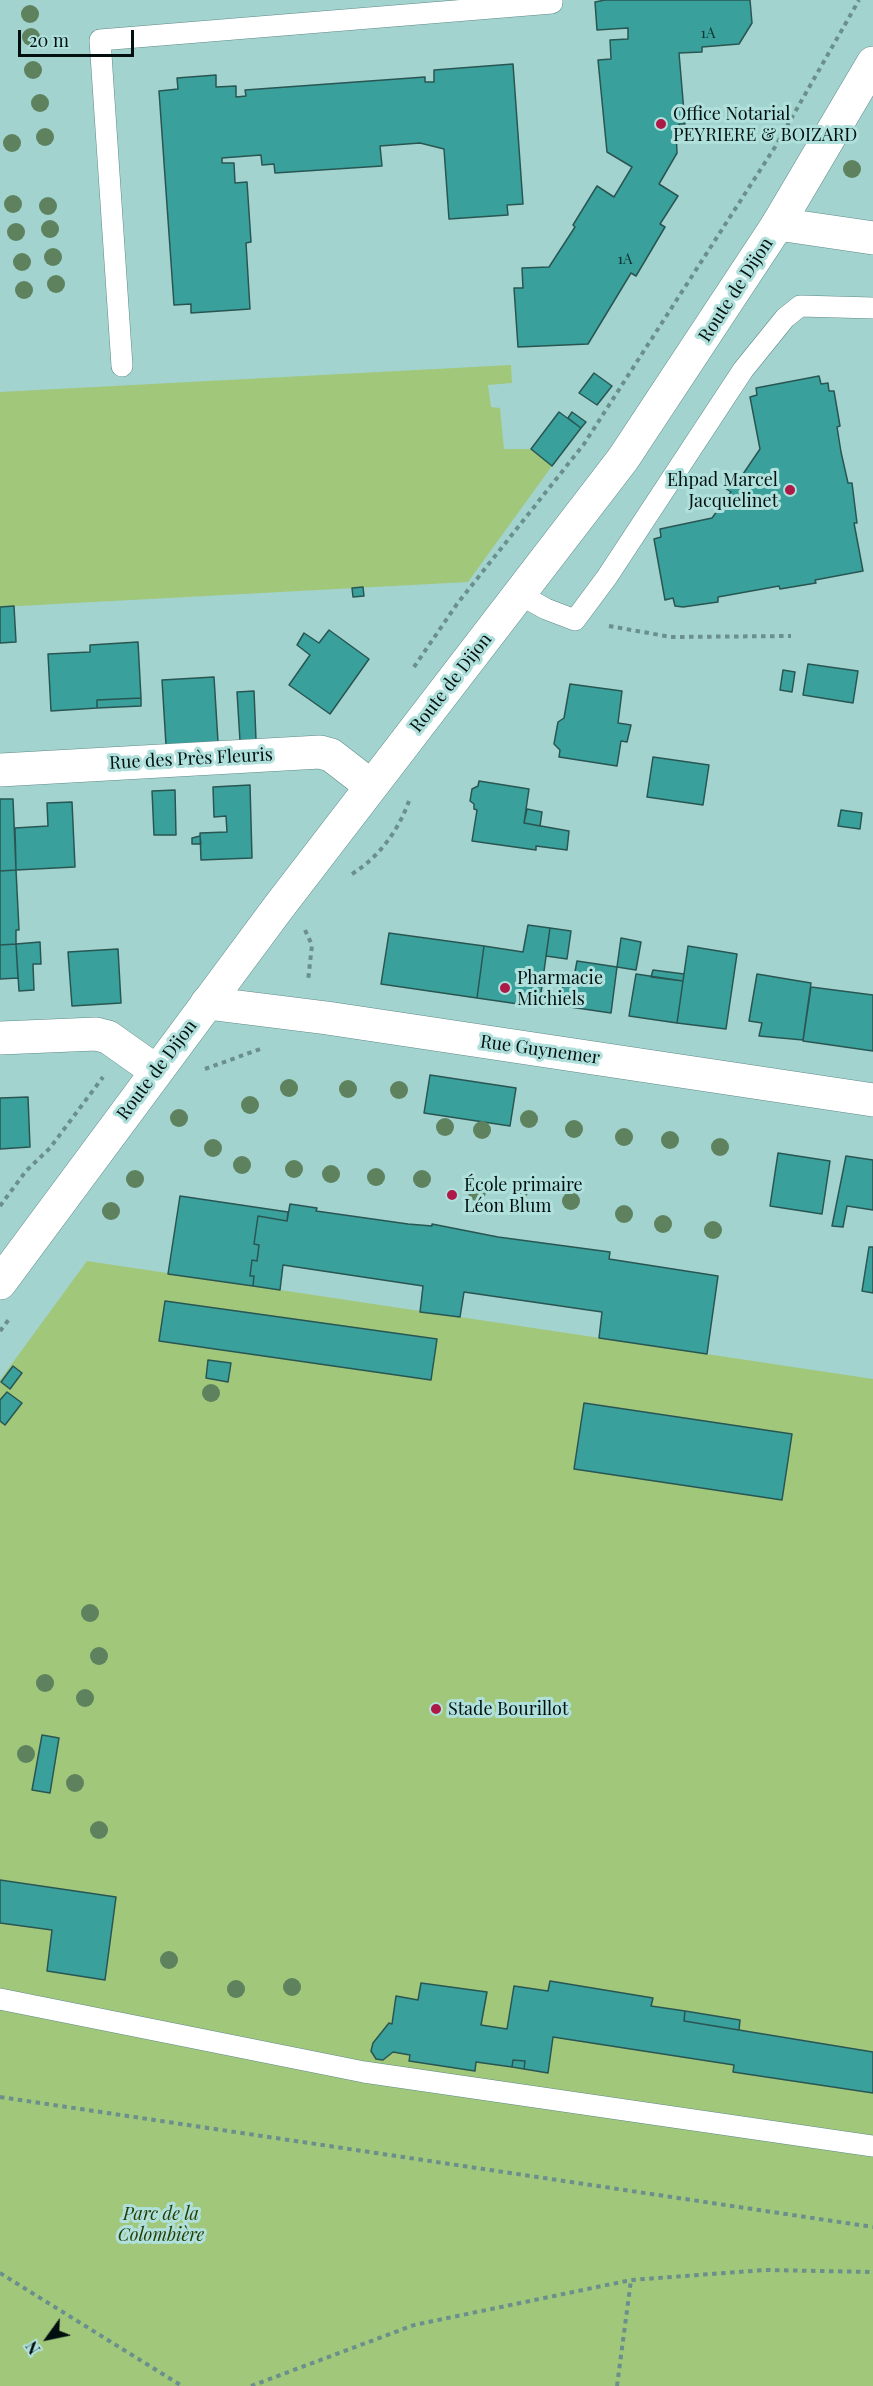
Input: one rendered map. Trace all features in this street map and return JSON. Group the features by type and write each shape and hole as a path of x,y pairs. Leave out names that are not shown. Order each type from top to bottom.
{"main road":[{"name":"Route de Dijon","path":"0,1283 156,1071 371,786 623,459 778,224 873,63"},
{"path":"778,224 873,237"},
{"name":"Rue des Près Fleuris","path":"0,770 320,752 339,761 371,786"},
{"name":"Rue Guynemer","path":"207,1003 338,1019 873,1100"},
{"path":"0,1038 96,1034 108,1037 156,1071"}],"lane":[{"path":"122,366 100,40 552,3 552,0"},
{"path":"519,594 546,609 576,620 743,370 784,318 800,306 873,308"},
{"path":"0,1999 364,2072 873,2146"}],"path":[{"path":"408,676 429,641 457,604 584,444 775,147 859,0"},
{"path":"576,620 671,637 791,636"},
{"path":"0,1206 26,1171 50,1148 125,1048"},
{"path":"0,2097 873,2227"},
{"path":"250,2386 414,2325 631,2280 765,2270 873,2272"},
{"path":"0,2273 182,2386"},
{"path":"617,2386 631,2280"}],"green space":[{"path":"511,365 512,383 488,385 491,407 500,408 504,449 531,449 552,466 468,582 0,607 0,392"},
{"name":"Stade Bourillot","path":"87,1261 873,1379 873,2386 0,2386 0,1380"}],"building":[{"path":"605,0 750,0 752,23 739,44 702,47 702,52 679,53 685,124 679,124 680,128 676,129 677,153 659,184 678,196 660,224 665,227 636,276 631,273 588,344 518,347 514,288 523,288 522,268 549,267 575,227 573,225 597,186 614,197 632,167 607,152 598,60 611,59 610,40 628,39 628,28 597,30 595,2"},
{"path":"513,64 523,204 507,205 508,215 449,219 444,149 420,143 380,146 382,166 275,173 274,164 262,165 261,155 222,158 222,163 234,163 235,183 247,182 251,242 246,243 250,309 191,313 191,304 174,305 159,91 178,89 177,78 216,75 216,87 236,86 236,97 246,96 245,90 425,77 425,82 434,82 434,70"},
{"path":"594,373 612,386 597,405 579,393"},
{"name":"Ehpad Marcel Jacquelinet","path":"819,376 821,384 828,383 829,391 834,391 840,426 837,427 841,452 848,483 852,483 857,523 854,523 863,571 815,580 816,583 780,589 779,586 718,597 718,602 683,607 675,606 673,598 665,600 654,539 661,537 660,529 712,518 731,492 725,488 735,473 741,477 760,449 750,397 757,395 756,388"},
{"path":"559,412 581,428 552,466 531,449"},
{"path":"572,412 586,422 581,428 568,418"},
{"path":"363,587 364,596 353,597 352,588"},
{"path":"14,606 16,642 0,643 0,607"},
{"path":"329,630 369,659 330,714 289,685 310,655 297,645 304,633 319,643"},
{"path":"138,642 141,698 97,700 97,708 51,711 48,654 90,652 90,645"},
{"path":"808,664 858,671 853,703 803,695"},
{"path":"783,670 795,672 792,692 780,690"},
{"path":"214,677 218,742 166,745 162,680"},
{"path":"570,684 622,691 618,723 631,725 627,742 621,741 617,766 559,757 560,750 554,744 558,722 564,718"},
{"path":"254,691 256,740 240,741 237,692"},
{"path":"141,698 141,706 97,708 97,700"},
{"path":"653,757 709,765 703,805 647,797"},
{"path":"479,781 529,789 524,823 569,831 567,850 536,846 536,850 472,841 477,810 470,801 472,789 478,786"},
{"path":"250,785 252,858 201,860 200,833 227,832 226,816 214,817 213,787"},
{"path":"175,790 176,835 154,835 152,791"},
{"path":"0,799 13,799 16,870 0,871"},
{"path":"72,802 75,867 16,870 15,828 48,826 47,803"},
{"path":"527,809 542,812 540,826 524,823"},
{"path":"841,810 862,813 860,829 838,826"},
{"path":"200,836 201,844 192,844 192,838"},
{"path":"16,870 19,930 16,930 16,944 0,945 0,871"},
{"path":"528,925 550,928 539,1007 477,998 484,946 523,952"},
{"path":"550,928 571,931 567,959 546,956"},
{"path":"389,933 484,946 477,998 381,984"},
{"path":"621,938 641,942 636,970 617,967"},
{"path":"40,942 41,964 33,964 34,990 19,991 16,944"},
{"path":"16,944 18,978 0,979 0,945"},
{"path":"688,946 737,954 726,1029 677,1023"},
{"path":"118,949 121,1003 72,1006 68,952"},
{"path":"577,961 617,967 611,1013 570,1007 571,1000 561,999 564,976 574,977"},
{"path":"653,970 684,974 683,981 651,977"},
{"path":"636,974 683,981 677,1023 629,1016"},
{"path":"757,974 811,983 803,1040 759,1036 762,1023 749,1021"},
{"path":"811,987 873,995 873,1051 803,1041"},
{"path":"430,1075 516,1088 510,1126 424,1113"},
{"path":"28,1097 30,1147 0,1149 0,1098"},
{"path":"778,1153 830,1161 822,1214 770,1206"},
{"path":"846,1156 873,1160 873,1210 847,1206 843,1227 832,1226"},
{"path":"180,1196 288,1212 287,1221 258,1216 254,1244 259,1245 257,1261 252,1260 250,1276 254,1276 253,1286 168,1274"},
{"path":"290,1204 317,1208 316,1211 408,1224 432,1226 432,1224 498,1237 610,1252 609,1259 718,1276 707,1354 599,1338 602,1312 464,1292 460,1317 420,1312 423,1286 283,1265 280,1290 253,1286 254,1276 250,1276 252,1260 257,1261 259,1245 254,1244 258,1216 287,1221"},
{"path":"869,1247 873,1247 873,1293 862,1291"},
{"path":"165,1301 437,1339 431,1380 159,1341"},
{"path":"208,1360 231,1363 228,1382 206,1378"},
{"path":"13,1366 22,1373 10,1389 1,1382"},
{"path":"7,1392 22,1403 5,1425 0,1421 0,1400"},
{"path":"584,1403 792,1434 782,1500 574,1469"},
{"path":"42,1735 59,1738 50,1793 32,1790"},
{"path":"0,1880 116,1897 105,1980 47,1971 52,1930 0,1923"},
{"path":"550,1981 653,1998 651,2006 685,2011 684,2021 873,2052 873,2093 733,2072 734,2065 553,2037 548,2073 524,2069 525,2061 513,2060 512,2067 476,2062 475,2071 409,2061 410,2055 393,2052 383,2060 376,2059 371,2051 373,2043 389,2023 392,2024 396,1996 418,2000 421,1983 487,1992 481,2025 507,2029 514,1986 548,1991"},
{"path":"685,2011 740,2020 739,2030 684,2021"},
{"path":"513,2060 525,2061 524,2069 512,2067"}],"place":[{"name":"Office Notarial PEYRIERE & BOIZARD","path":"661,124"},
{"name":"Ehpad Marcel Jacquelinet","path":"790,490"},
{"name":"Pharmacie Michiels","path":"505,988"},
{"name":"École primaire Léon Blum","path":"452,1195"},
{"name":"Stade Bourillot","path":"436,1709"}],"park label":[{"name":"Parc de la Colombière","path":"161,2224"}]}
